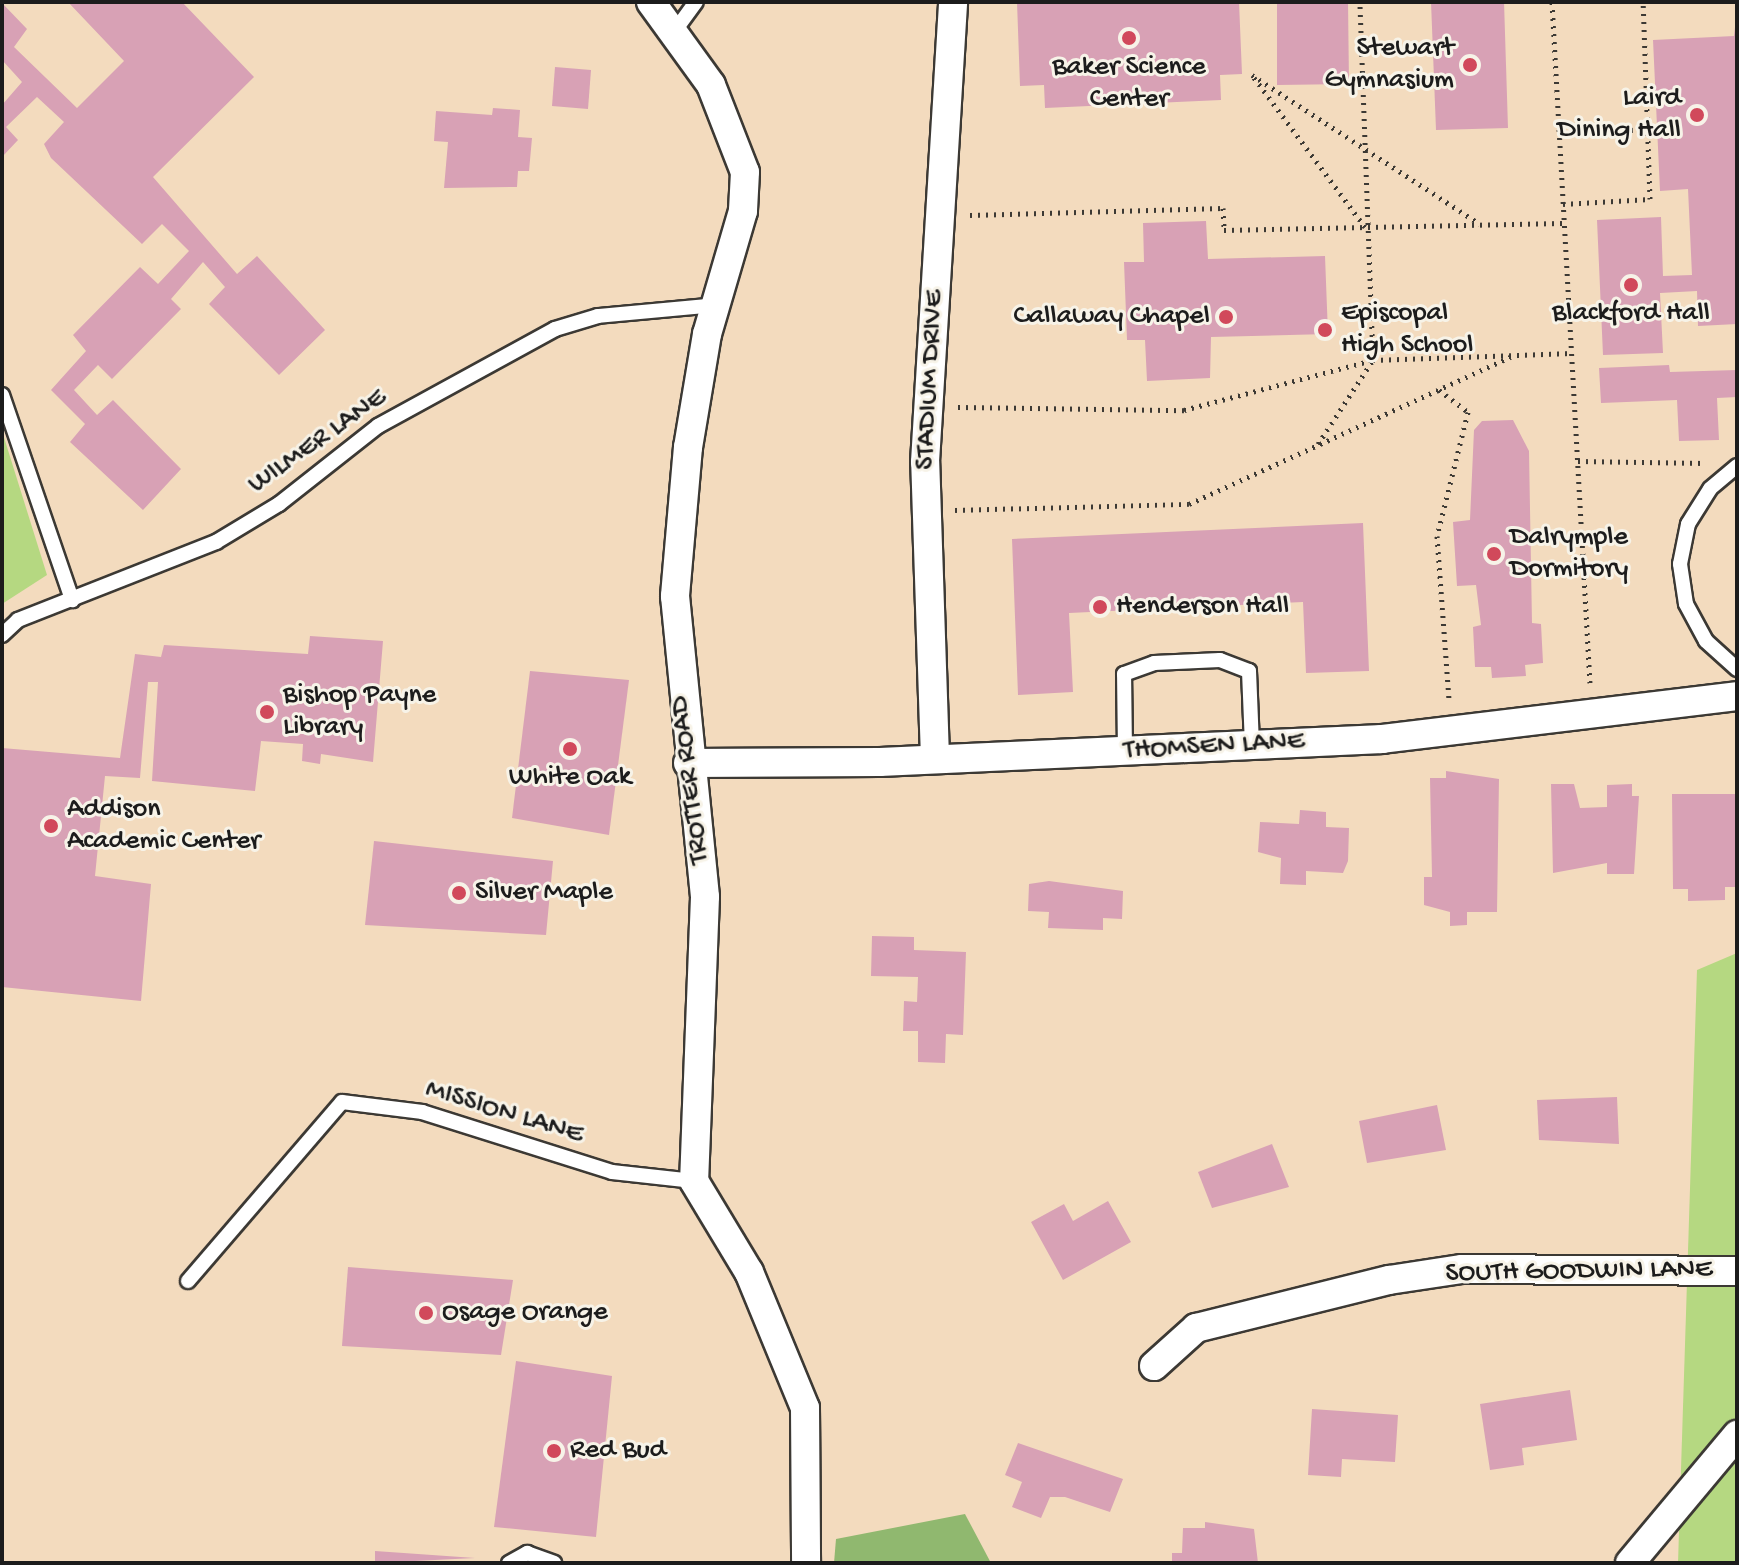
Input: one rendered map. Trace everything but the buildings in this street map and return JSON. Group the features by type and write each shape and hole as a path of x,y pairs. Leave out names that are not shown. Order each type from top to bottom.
{"street":[{"name":"TROTTER ROAD","path":"651,2 711,85 745,172 743,211 716,305 688,447 675,596 688,763 705,897 694,1181"},
{"name":"STADIUM DRIVE","path":"935,758 926,511 929,407 953,2"},
{"name":"THOMSEN LANE","path":"688,763 1125,752 1451,734 1592,712 1737,696"},
{"path":"694,1181 749,1272 805,1408 806,1563"},
{"name":"SOUTH GOODWIN LANE","path":"1154,1366 1196,1328 1389,1280 1478,1269 1737,1271"},
{"path":"1630,1563 1737,1435"}],"lane":[{"path":"674,32 696,2"},
{"name":"WILMER LANE","path":"2,635 18,620 216,542 279,504 378,426 555,329 598,316 716,305"},
{"path":"2,395 72,600"},
{"path":"1737,466 1710,489 1688,524 1680,564 1686,604 1706,641 1737,669"},
{"path":"1125,752 1124,674 1154,663 1220,660 1249,671 1252,745"},
{"name":"MISSION LANE","path":"188,1281 342,1102 422,1112 612,1172 694,1181"},
{"path":"509,1563 527,1553 554,1563"}],"path":[{"path":"1316,447 1373,360 1360,146 1360,2"},
{"path":"1552,2 1592,712"},
{"path":"1563,204 1650,199 1643,2"},
{"path":"1366,227 1252,75 1481,225"},
{"path":"1559,134 1648,129"},
{"path":"941,214 1223,208 1224,230 1564,223"},
{"path":"929,407 1184,410 1373,360 1572,353"},
{"path":"926,511 1189,504 1515,355"},
{"path":"1439,390 1468,412 1437,536 1451,734"},
{"path":"1578,461 1721,463"}],"green space":[{"path":"2,431 47,575 2,604"},
{"path":"1737,953 1737,1563 1678,1563 1697,970"},
{"path":"965,1514 991,1563 834,1563 836,1539"}],"place":[{"name":"Baker Science Center","path":"1129,38"},
{"name":"Stewart Gymnasium","path":"1470,65"},
{"name":"Laird Dining Hall","path":"1697,115"},
{"name":"Blackford Hall","path":"1631,285"},
{"name":"Callaway Chapel","path":"1226,317"},
{"name":"Episcopal High School","path":"1325,330"},
{"name":"Dalrymple Dormitory","path":"1494,554"},
{"name":"Henderson Hall","path":"1100,607"},
{"name":"Bishop Payne Library","path":"267,712"},
{"name":"White Oak","path":"570,749"},
{"name":"Addison Academic Center","path":"51,826"},
{"name":"Silver Maple","path":"459,893"},
{"name":"Osage Orange","path":"426,1313"},
{"name":"Red Bud","path":"554,1451"}]}
